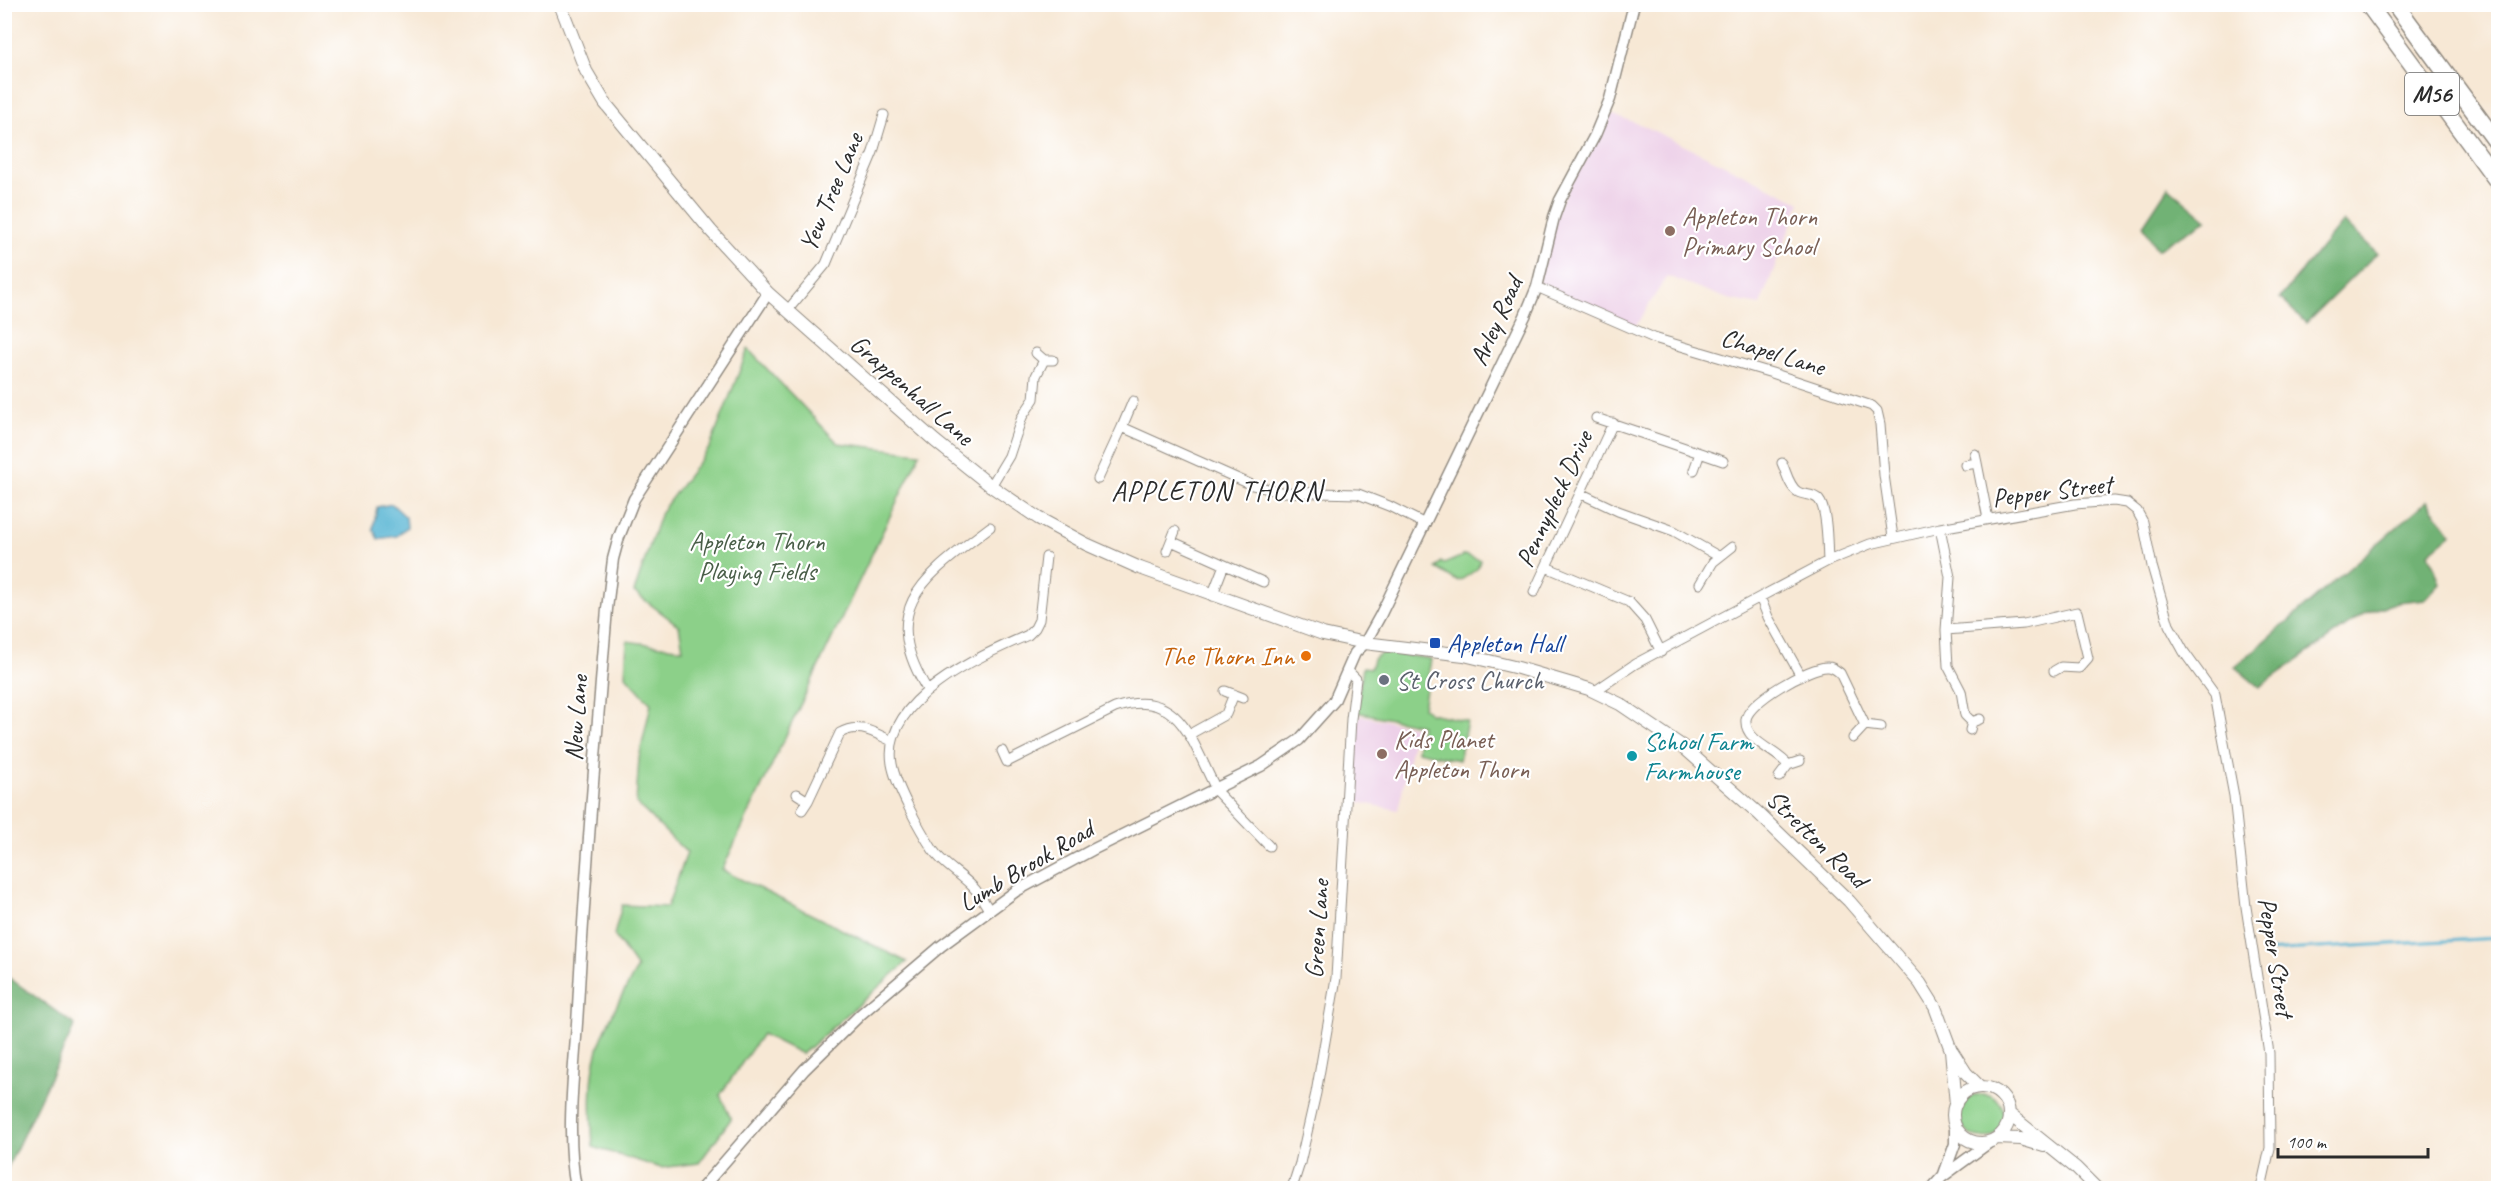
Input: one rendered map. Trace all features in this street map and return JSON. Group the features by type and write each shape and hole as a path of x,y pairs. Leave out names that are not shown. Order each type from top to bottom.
{"highway":[{"name":"M56","path":"2368,4 2499,182"},
{"name":"M56","path":"2395,4 2499,144"}],"main road":[{"name":"Grappenhall Lane","path":"560,4 586,71 605,103 711,231 787,311 926,433 991,486 1038,518 1086,544 1212,596 1323,634 1365,643"},
{"name":"Stretton Road","path":"1365,643 1464,655 1518,668 1595,692 1620,704 1682,746 1758,813 1849,901 1920,983 1935,1007 1951,1050 1966,1073 1980,1087"},
{"name":"Stretton Road","path":"1951,1050 1956,1104"},
{"path":"2054,1150 2021,1139 1973,1142 1965,1138 1955,1125 1956,1104 1965,1092 1980,1087 1998,1092 2004,1098 2009,1113 2076,1168 2096,1188"},
{"path":"1994,1140 2004,1131 2009,1113"}],"street":[{"name":"Arley Road","path":"1365,643 1525,316 1537,287 1560,200 1595,135 1610,99 1634,4"},
{"name":"Yew Tree Lane","path":"787,311 825,264 873,152 884,115"},
{"name":"Chapel Lane","path":"1537,287 1654,338 1855,398 1872,406 1879,416 1884,475 1893,537"},
{"name":"New Lane","path":"576,1188 572,1114 582,936 607,609 613,559 625,519 634,499 768,293"},
{"path":"991,486 1009,456 1022,417 1034,399 1036,376 1048,360 1036,353"},
{"path":"1098,479 1133,401"},
{"path":"1596,418 1723,461"},
{"name":"Pennypleck Drive","path":"1534,592 1612,423"},
{"path":"1122,427 1252,484 1281,492 1358,494 1425,524"},
{"path":"1694,470 1700,453"},
{"path":"1965,465 1976,458 1988,519"},
{"path":"1782,463 1792,488 1819,500 1823,509 1828,561"},
{"path":"1580,493 1618,511 1674,531 1718,556"},
{"name":"Pepper Street","path":"1595,692 1635,664 1828,561 1893,537 2075,504 2114,501 2127,503 2137,511 2143,522 2152,566 2169,625 2184,652 2215,694 2234,796 2246,907 2269,1053 2270,1148 2266,1174 2261,1188"},
{"path":"928,691 916,672 908,648 905,623 908,606 916,591 960,550 991,526"},
{"path":"1940,528 1950,577 1946,630 1948,666 1961,691 1965,715 1974,724"},
{"path":"1167,551 1175,531"},
{"path":"1171,541 1263,582"},
{"path":"1700,584 1718,556 1732,547"},
{"path":"989,910 974,888 932,848 895,778 891,762 892,741 899,721 946,676 972,660 1028,635 1035,628 1039,620 1046,557"},
{"path":"1212,596 1224,565"},
{"path":"1546,567 1629,602 1645,621 1661,652"},
{"path":"1760,597 1768,617 1801,676"},
{"path":"1946,630 2024,624 2077,612 2090,662 2079,668 2061,667 2054,671"},
{"name":"Lumb Brook Road","path":"702,1188 804,1070 861,1014 941,946 1016,891 1092,850 1262,766 1299,740 1334,701 1355,653 1365,643"},
{"path":"1788,765 1783,758 1752,736 1745,721 1748,711 1756,703 1801,676 1826,666 1834,668 1840,673 1865,725"},
{"name":"Green Lane","path":"1292,1188 1317,1093 1336,978 1351,719 1356,679 1348,672"},
{"path":"1190,734 1226,714 1234,694"},
{"path":"1002,751 1007,762 1114,708 1130,703 1148,703 1165,708 1179,717 1190,734 1216,789 1269,846"},
{"path":"1865,725 1881,727"},
{"path":"1853,738 1865,725"},
{"path":"802,810 840,733 849,728 859,727 892,741"},
{"path":"1779,777 1788,765 1800,760"},
{"path":"797,794 808,801"},
{"path":"1942,1177 1955,1144 1955,1125"},
{"path":"1932,1188 1942,1177 1994,1140"}],"shaded area":[{"name":"Appleton Thorn Primary School","path":"1605,112 1642,125 1800,202 1760,305 1728,299 1667,276 1633,330 1537,287 1554,217"},
{"name":"Kids Planet Appleton Thorn","path":"1359,715 1416,727 1398,810 1353,801 1353,743"}],"green space":[{"path":"2168,187 2207,220 2157,250 2143,225"},
{"path":"2343,221 2377,253 2306,323 2280,298"},
{"name":"Appleton Thorn Playing Fields","path":"748,349 838,443 920,453 722,870 907,962 802,1054 762,1034 720,1095 731,1119 699,1163 661,1168 593,1147 591,1110 595,1061 611,1018 637,968 614,935 622,905 667,907 687,853 636,803 639,758 651,704 625,675 627,641 683,649 679,626 634,592 661,512 710,447"},
{"path":"2427,501 2452,534 2429,553 2440,583 2425,599 2398,602 2365,613 2259,687 2235,667"},
{"path":"1465,555 1480,560 1478,568 1460,580 1436,568 1441,562 1444,564"},
{"path":"1383,652 1431,659 1423,708 1430,713 1467,721 1459,760 1417,751 1421,725 1356,712 1363,667 1371,668 1373,659"},
{"path":"5,975 75,1025 5,1173"},
{"path":"1982,1094 1991,1095 1998,1100 2003,1107 2003,1125 1998,1132 1991,1137 1982,1138 1973,1137 1966,1132 1961,1125 1960,1116 1961,1107 1966,1100 1973,1095"}],"water":[{"path":"392,504 406,517 407,527 397,536 378,539 373,529 377,507"}],"waterway":[{"path":"2266,951 2498,938"}],"place":[{"name":"Appleton Thorn Primary School","path":"1670,231"},
{"name":"Appleton Hall","path":"1435,643"},
{"name":"The Thorn Inn","path":"1306,656"},
{"name":"St Cross Church","path":"1384,680"},
{"name":"Kids Planet Appleton Thorn","path":"1382,754"},
{"name":"School Farm Farmhouse","path":"1632,756"}],"district":[{"name":"APPLETON THORN","path":"1217,490"}]}
